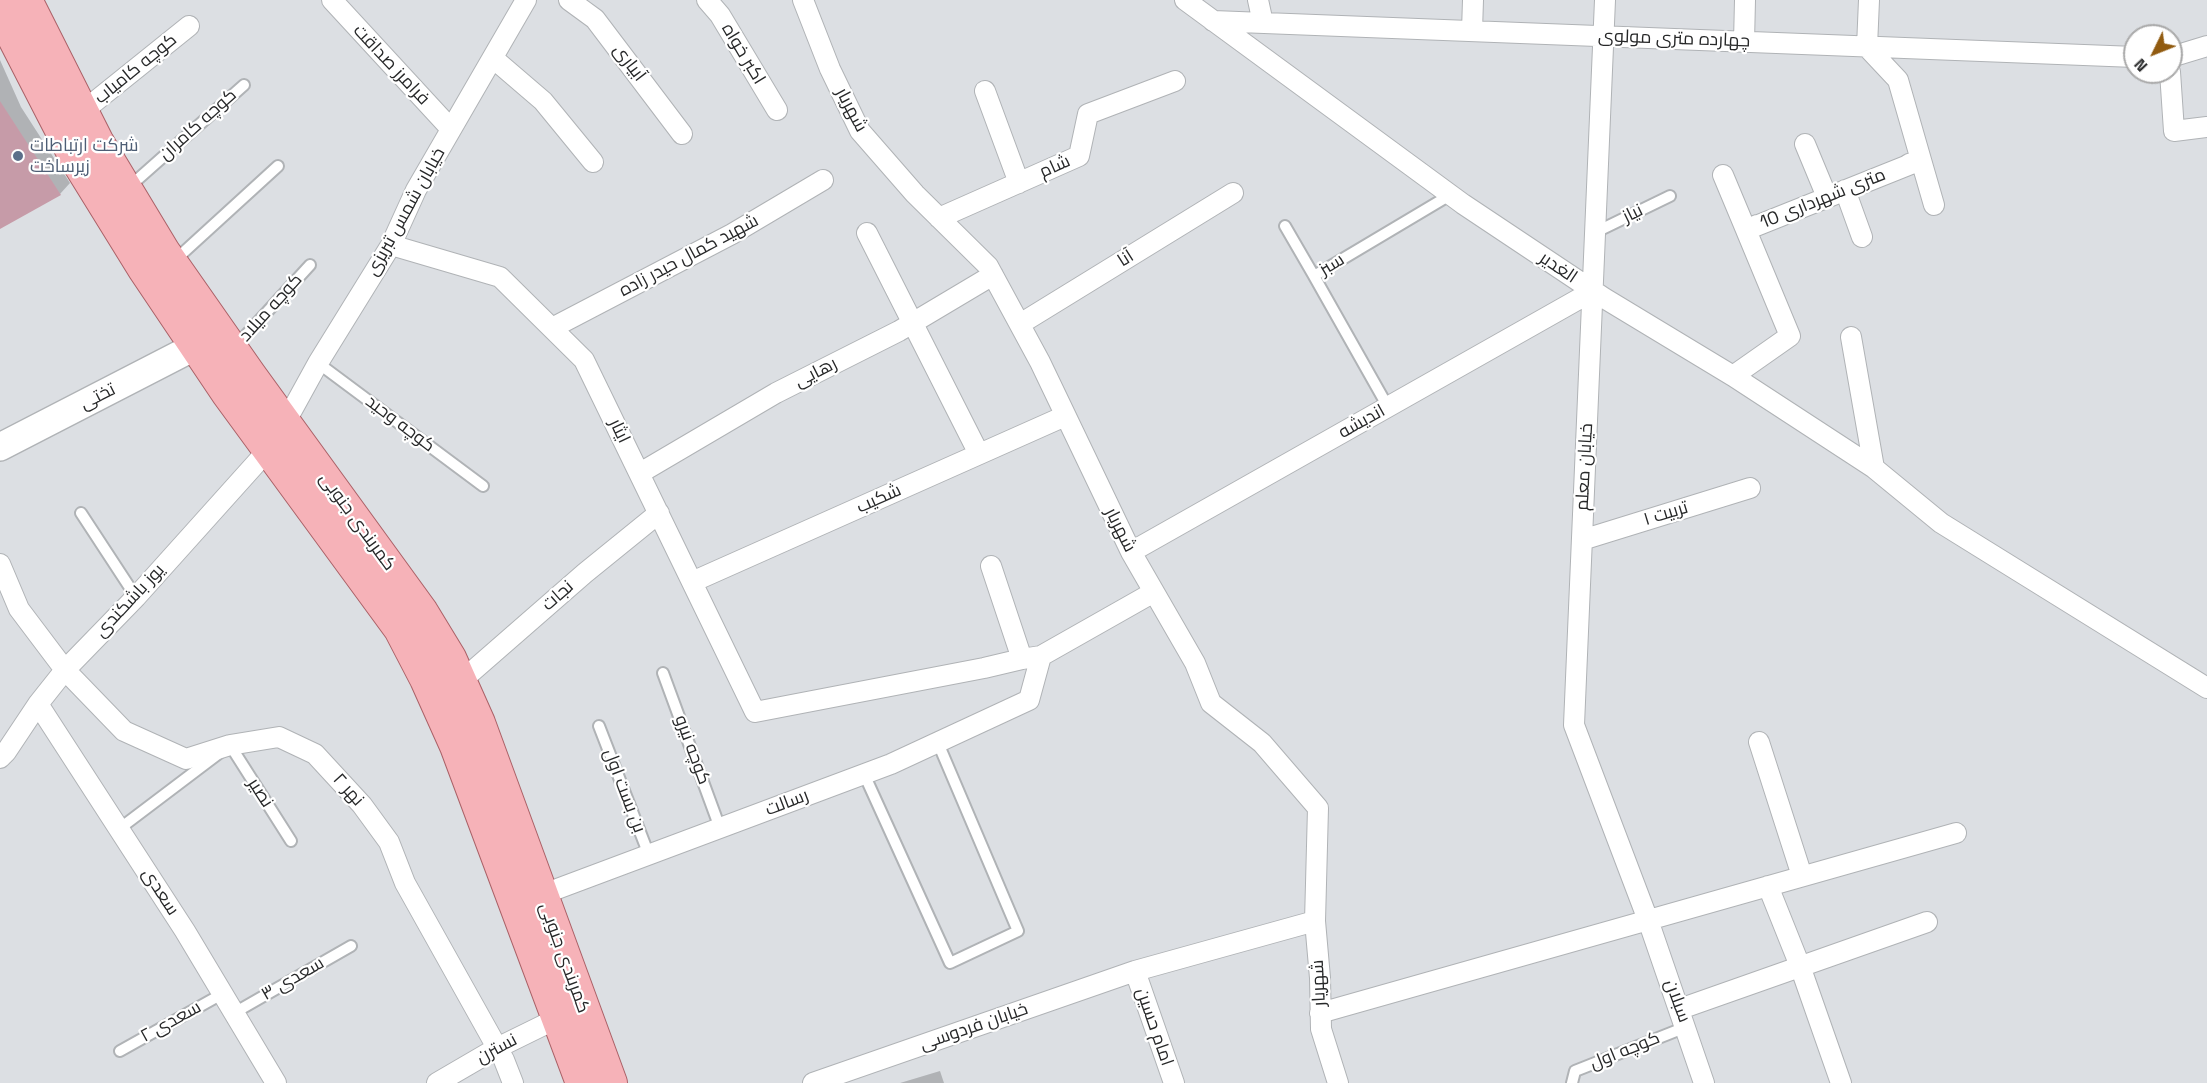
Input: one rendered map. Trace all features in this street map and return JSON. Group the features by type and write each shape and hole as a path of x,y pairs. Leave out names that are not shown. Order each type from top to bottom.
{"main road":[{"name":"کمربندی جنوبی","path":"26,0 97,141 172,263 232,350 422,612 450,658 479,723 611,1083"},
{"name":"کمربندی جنوبی","path":"0,11 76,159 144,269 268,450 400,629 426,679 456,746 582,1083"},
{"name":"تختی","path":"0,447 196,346"},
{"path":"268,450 285,423"}],"street":[{"name":"خیابان شمس تبریزی","path":"285,423 318,363 391,245 416,190 494,59 526,0"},
{"name":"آبیاری","path":"569,0 595,19 682,134"},
{"name":"اکبر خواه","path":"707,0 720,15 777,110"},
{"name":"شهریار","path":"803,0 830,69 860,131 915,194 988,266 1020,324 1131,552 1195,663 1211,703 1262,743 1318,808 1315,921 1321,1029 1338,1083"},
{"name":"الغدیر","path":"1185,0 1450,195 1593,291 1732,376 1874,468 1941,523 2207,688"},
{"path":"1258,0 1263,23"},
{"path":"1472,31 1473,0"},
{"name":"خیابان معلم","path":"1605,0 1574,725 1648,920"},
{"path":"1744,42 1745,0"},
{"path":"1869,0 1867,47 1898,80 1935,205"},
{"name":"فرامرز صداقت","path":"337,3 452,129"},
{"name":"چهارده متری مولوی","path":"1213,21 2123,57"},
{"name":"کوچه کامیاب","path":"82,112 189,26"},
{"path":"2183,53 2207,46"},
{"path":"494,59 543,101 593,162"},
{"name":"شام","path":"939,218 1079,156 1088,114 1174,81"},
{"path":"2171,84 2174,131 2207,127"},
{"path":"985,91 1019,183"},
{"path":"1805,144 1862,237"},
{"name":"10 متری شهرداری","path":"1732,376 1790,336 1746,230 1921,160"},
{"path":"1723,175 1746,230 1866,182"},
{"name":"شهید کمال حیدر زاده","path":"552,328 732,234 823,180"},
{"name":"آنا","path":"1020,324 1233,193"},
{"path":"867,233 979,454"},
{"name":"ایثار","path":"391,245 500,277 584,360 755,712 1031,658"},
{"name":"رهایی","path":"639,473 776,393 912,323 993,275"},
{"name":"اندیشه","path":"1131,552 1593,291"},
{"path":"1851,338 1874,468"},
{"name":"شکیب","path":"692,582 1065,416"},
{"name":"یوز باشکندی","path":"2,752 65,670 136,597 268,450"},
{"name":"تربیت ۱","path":"1582,540 1750,488"},
{"name":"نجات","path":"460,682 585,573 659,513"},
{"name":"نهر ۲","path":"0,564 19,609 65,670 124,731 186,759 230,746 279,737 315,754 362,805 388,842 405,883 497,1048 513,1083"},
{"path":"991,566 1031,658 1154,592"},
{"name":"رسالت","path":"541,895 864,774 1029,700 1031,658"},
{"name":"سعدی","path":"38,704 185,931 276,1083"},
{"path":"1759,742 1802,876"},
{"path":"1320,1013 1956,833"},
{"path":"1768,886 1800,966 1841,1083"},
{"name":"سبلان","path":"1648,920 1704,1083"},
{"name":"خیابان فردوسی","path":"813,1083 1135,971 1315,921"},
{"path":"1683,1018 1800,966 1926,922"},
{"name":"امام حسین","path":"1135,971 1174,1083"},
{"name":"نسترن","path":"437,1083 497,1048 558,1018"}],"lane":[{"name":"کوچه کامران","path":"126,189 244,85"},
{"path":"172,263 278,166"},
{"name":"سبز","path":"1388,407 1314,276 1450,195"},
{"name":"نیاز","path":"1596,232 1670,196"},
{"path":"1286,226 1314,276"},
{"name":"کوچه میلاد","path":"232,350 310,265"},
{"name":"کوچه وحید","path":"318,363 483,486"},
{"path":"81,513 136,597"},
{"name":"کوچه نیرو","path":"663,673 720,828"},
{"name":"بن بست اول","path":"598,726 649,855"},
{"path":"864,774 950,963 1018,931 938,742"},
{"path":"119,829 230,746"},
{"name":"نصیر","path":"230,746 291,841"},
{"name":"سعدی ۳","path":"234,1013 351,946"},
{"name":"سعدی ۲","path":"120,1050 222,993"},
{"name":"کوچه اول","path":"1572,1083 1575,1071 1683,1018"}],"building":[{"name":"شرکت ارتباطات زیرساخت","path":"0,101 61,195 0,229"}],"place":[{"name":"شرکت ارتباطات زیرساخت","path":"18,156"}]}
